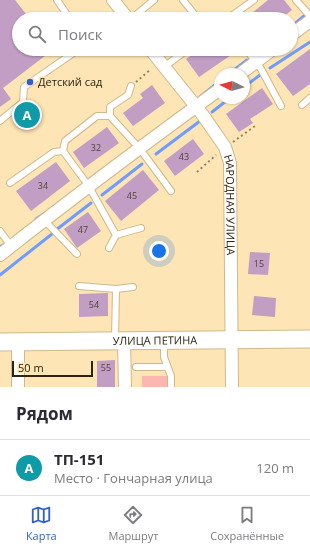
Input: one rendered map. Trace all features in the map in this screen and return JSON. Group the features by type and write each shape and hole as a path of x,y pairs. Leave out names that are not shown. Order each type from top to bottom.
{"street":[{"path":"113,0 123,12"},
{"path":"298,30 310,21"},
{"name":"НАРОДНАЯ УЛИЦА","path":"156,56 196,106 225,147 230,163 232,387"},
{"path":"248,68 264,56"},
{"path":"0,255 88,186 214,93"},
{"name":"УЛИЦА ПЕТИНА","path":"0,342 310,338"},
{"path":"120,340 125,387"},
{"path":"18,342 18,387"}],"lane":[{"path":"57,0 65,12"},
{"path":"138,12 154,0"},
{"path":"183,0 192,12"},
{"path":"237,12 254,0"},
{"path":"296,0 310,16"},
{"path":"0,120 23,102 24,87 68,56"},
{"path":"162,64 176,56"},
{"path":"251,56 261,69 281,106"},
{"path":"131,86 128,95 110,107 110,116 140,149 171,191"},
{"path":"302,105 310,98"},
{"path":"110,116 97,116 65,141 63,151 88,186 116,234"},
{"path":"10,183 54,152 63,151"},
{"path":"44,220 78,254"},
{"path":"109,248 116,234 141,228"},
{"path":"0,231 11,246"},
{"path":"79,286 116,289 133,287"},
{"path":"116,289 120,340"},
{"path":"164,340 164,357 171,376 171,387"},
{"path":"136,367 167,367"}],"path":[{"path":"131,86 162,64"}],"shaded area":[{"path":"142,376 167,376 167,387 142,387"}],"building":[{"path":"0,0 15,0 24,12 12,12 12,56 45,56 3,88 11,99 0,107"},
{"path":"268,0 284,0 292,10 289,12 253,12"},
{"path":"310,49 310,84 293,96 276,74"},
{"path":"190,56 230,56 199,77 186,59"},
{"path":"152,85 165,103 133,126 123,113 143,98 140,94"},
{"path":"262,88 273,104 250,119 253,123 239,132 226,114 240,104 250,104 250,97"},
{"path":"28,108 33,117 26,121 21,113"},
{"path":"107,127 119,143 84,168 73,152"},
{"path":"193,139 204,154 175,176 164,161"},
{"path":"56,162 70,181 31,211 16,191"},
{"path":"143,170 159,190 121,221 105,201"},
{"path":"88,212 101,231 77,248 64,229"},
{"path":"250,252 270,253 268,275 248,274"},
{"path":"108,293 108,316 79,317 79,294"},
{"path":"254,296 276,298 275,317 252,315"},
{"path":"115,360 115,387 97,387 97,361"}],"waterway":[{"path":"298,21 304,16"},
{"path":"298,50 310,42"},
{"path":"270,68 288,56"},
{"path":"237,68 247,60"},
{"path":"250,82 260,75"},
{"path":"201,96 214,86"},
{"path":"212,112 222,104"},
{"path":"156,154 200,121"},
{"path":"102,195 142,164"},
{"path":"56,230 91,203"},
{"path":"36,219 45,213"},
{"path":"0,275 52,234"}],"place":[{"name":"Детский сад","path":"30,82"},
{"name":"ТП-151","path":"27,115"}]}
